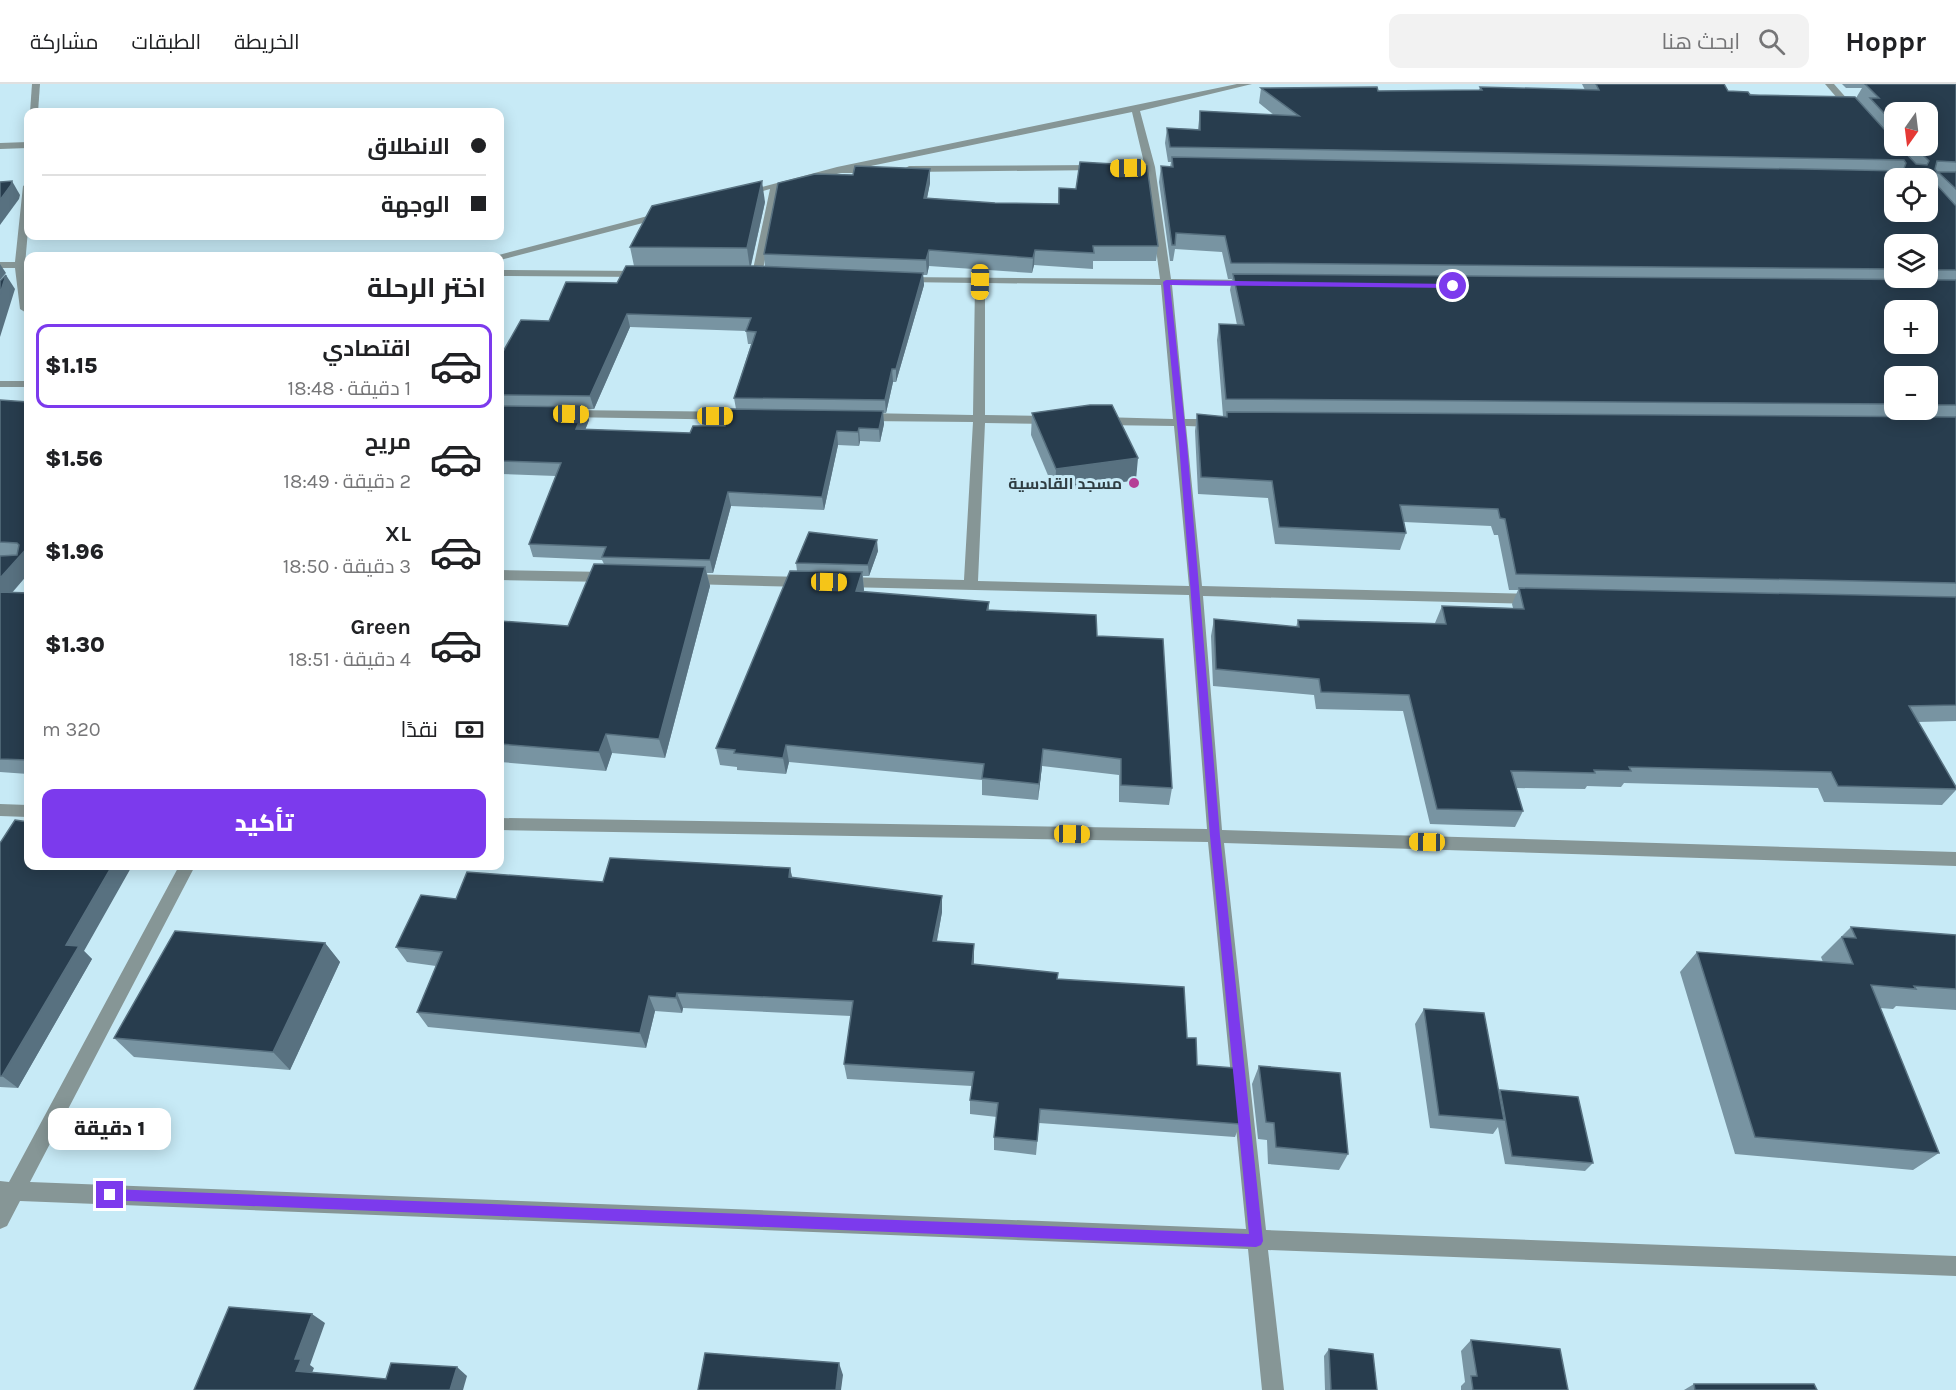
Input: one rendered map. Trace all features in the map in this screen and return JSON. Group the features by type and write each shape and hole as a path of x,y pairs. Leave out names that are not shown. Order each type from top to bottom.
{"street":[{"path":"34,108 36,84"},
{"path":"730,197 837,170 1136,111 1248,84"},
{"path":"1829,84 1860,119"},
{"path":"1838,93 1849,93"},
{"path":"1136,111 1150,168 1166,282 1181,422 1215,836 1273,1390"},
{"path":"0,146 24,145"},
{"path":"837,170 1104,168"},
{"path":"757,274 776,185"},
{"path":"504,257 673,212"},
{"path":"24,226 20,265 24,300"},
{"path":"0,265 20,265"},
{"path":"504,273 651,274"},
{"path":"886,278 980,282 1262,284"},
{"path":"971,585 979,418 980,282"},
{"path":"0,384 24,384"},
{"path":"559,414 763,416"},
{"path":"847,417 1062,420"},
{"path":"1086,421 1228,423"},
{"path":"504,575 617,578"},
{"path":"676,579 1552,599"},
{"path":"0,810 24,811"},
{"path":"504,824 1215,836 1956,859"},
{"path":"0,1219 7,1191 185,870"},
{"path":"7,1191 1256,1241 1956,1266"}],"building":[{"path":"1596,84 1724,84 1728,91 1748,92 1750,95 1855,97 1884,129 1884,156 1908,156 1916,164 1927,165 1929,161 1924,156 1938,156 1938,102 1884,102 1884,113 1870,98 1879,98 1865,84 1956,84 1956,162 1937,161 1935,168 1904,168 1906,163 1904,160 1170,147 1167,128 1200,130 1200,111 1299,116 1261,88 1377,87 1378,91 1482,90 1480,87 1599,90"},
{"path":"1172,157 1884,171 1884,222 1938,222 1938,186 1956,206 1956,270 1938,270 1938,234 1884,234 1884,269 1231,263 1225,236 1176,233 1175,245 1172,245 1161,166 1173,167"},
{"path":"1080,162 1147,166 1158,246 1093,246 1094,253 1035,250 1033,258 929,250 926,260 764,254 778,183 815,174 853,175 855,166 930,169 924,198 995,203 1059,204 1059,188 1076,189"},
{"path":"1956,172 1956,189 1939,173"},
{"path":"12,181 11,185 0,200 0,182"},
{"path":"762,181 747,248 630,247 652,206"},
{"path":"626,266 755,266 923,273 896,369 892,369 885,400 734,398 756,332 746,331 751,318 627,314 590,396 504,395 504,350 521,320 549,321 566,282 617,283"},
{"path":"1233,274 1884,279 1884,288 1938,288 1938,280 1956,280 1956,405 1938,405 1938,366 1884,366 1884,404 1226,399 1219,324 1244,325"},
{"path":"6,275 0,294 0,281"},
{"path":"0,400 24,402 24,551 0,578 0,556 17,555 19,545 0,542"},
{"path":"1090,405 1112,405 1138,458 1056,469 1032,413"},
{"path":"504,406 585,407 576,429 690,433 693,426 725,426 731,409 883,411 879,429 859,428 858,432 837,431 822,497 728,492 710,560 602,557 606,547 529,544 561,463 504,461"},
{"path":"1227,412 1884,417 1884,420 1938,420 1938,417 1956,417 1956,583 1516,574 1505,519 1500,518 1498,509 1400,505 1406,533 1279,527 1272,481 1201,477 1197,414 1227,417"},
{"path":"809,532 877,540 868,565 796,563"},
{"path":"594,564 705,567 659,739 606,734 599,752 504,744 504,621 568,626"},
{"path":"790,571 862,572 856,591 989,602 987,610 1096,615 1097,636 1163,639 1172,788 1121,785 1121,759 1043,749 1039,784 982,778 984,764 786,745 783,758 734,753 735,750 716,748"},
{"path":"1519,588 1956,597 1956,705 1909,706 1956,789 1838,786 1831,772 1629,767 1631,771 1594,770 1595,773 1511,771 1523,811 1437,809 1409,695 1321,692 1319,679 1216,669 1214,619 1299,627 1298,620 1446,624 1442,606 1524,609"},
{"path":"0,592 24,593 24,760 0,759"},
{"path":"15,820 24,821 24,870 110,870 66,945 79,946 2,1076 0,1076 0,843"},
{"path":"610,858 790,868 789,877 942,896 933,941 974,944 972,964 1058,973 1057,979 1184,987 1187,1038 1196,1038 1197,1065 1234,1068 1240,1124 1040,1109 1037,1141 994,1137 998,1103 970,1100 974,1072 844,1064 853,1001 677,993 676,998 649,996 640,1033 417,1012 442,952 396,947 421,895 456,899 467,872 603,882"},
{"path":"1851,927 1956,935 1956,989 1914,986 1916,989 1871,985 1939,1153 1755,1137 1697,952 1853,964 1842,937 1856,938"},
{"path":"175,931 325,943 273,1052 114,1038"},
{"path":"1424,1009 1484,1013 1504,1120 1439,1115"},
{"path":"1259,1066 1340,1073 1348,1154 1276,1147 1274,1123 1266,1122"},
{"path":"1500,1090 1578,1097 1593,1163 1512,1156"},
{"path":"229,1307 312,1314 295,1359 301,1359 296,1371 386,1379 391,1363 457,1367 450,1390 194,1390"},
{"path":"1471,1340 1560,1349 1568,1390 1473,1390 1471,1376 1477,1376"},
{"path":"1329,1349 1373,1354 1377,1390 1331,1390"},
{"path":"705,1353 839,1363 836,1390 698,1390"},
{"path":"1694,1384 1814,1384 1817,1390 1695,1390"}],"place":[{"name":"مسجد القادسية","path":"1134,483"}],"route":[{"path":"110,1195 1256,1241 1215,836 1183,444 1166,282 1453,286"}]}
